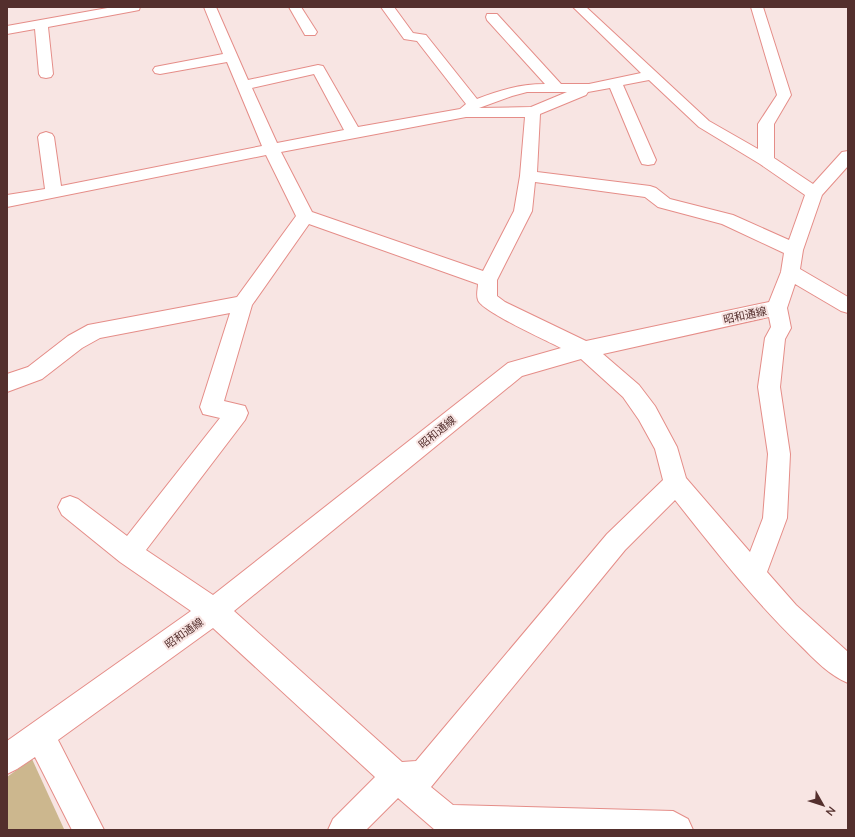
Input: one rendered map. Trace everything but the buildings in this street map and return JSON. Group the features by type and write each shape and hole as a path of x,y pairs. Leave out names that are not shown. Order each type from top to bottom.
{"street":[{"path":"7,30 134,7"},
{"path":"210,7 272,149 305,216 488,280"},
{"path":"295,7 310,32"},
{"path":"387,7 408,36 421,38 469,109"},
{"path":"581,9 598,7"},
{"path":"757,7 784,95 766,124 766,160"},
{"path":"581,9 704,124 766,160 814,193"},
{"path":"492,17 557,88"},
{"path":"41,24 46,74"},
{"path":"160,70 232,57"},
{"path":"244,85 318,69 353,133"},
{"path":"7,201 54,193 469,109 508,92 528,88 589,88 652,75"},
{"path":"615,83 648,160"},
{"path":"469,109 533,112 589,88"},
{"path":"533,112 528,176 523,211 488,280 487,299 498,307 584,350 631,392 647,413 666,447 676,483 753,576 787,614 834,659 848,669"},
{"path":"46,137 54,193"},
{"name":"昭和通線","path":"7,759 214,611 515,369 584,350 778,308 814,193 845,163"},
{"path":"528,176 650,192 664,203 727,219 792,261 848,306"},
{"path":"129,553 237,413 211,407 243,303 305,216"},
{"path":"7,383 35,373 75,342 95,331 243,303"},
{"path":"753,576 775,518 779,454 769,387 774,338 781,328 778,308"},
{"path":"344,830 397,777 423,775 616,542 676,483"},
{"path":"70,507 129,553 214,611 397,777 448,820 520,826 673,827 677,830"},
{"path":"40,735 88,830"}],"shaded area":[{"path":"32,759 64,829 63,830 7,830 7,777"}]}
